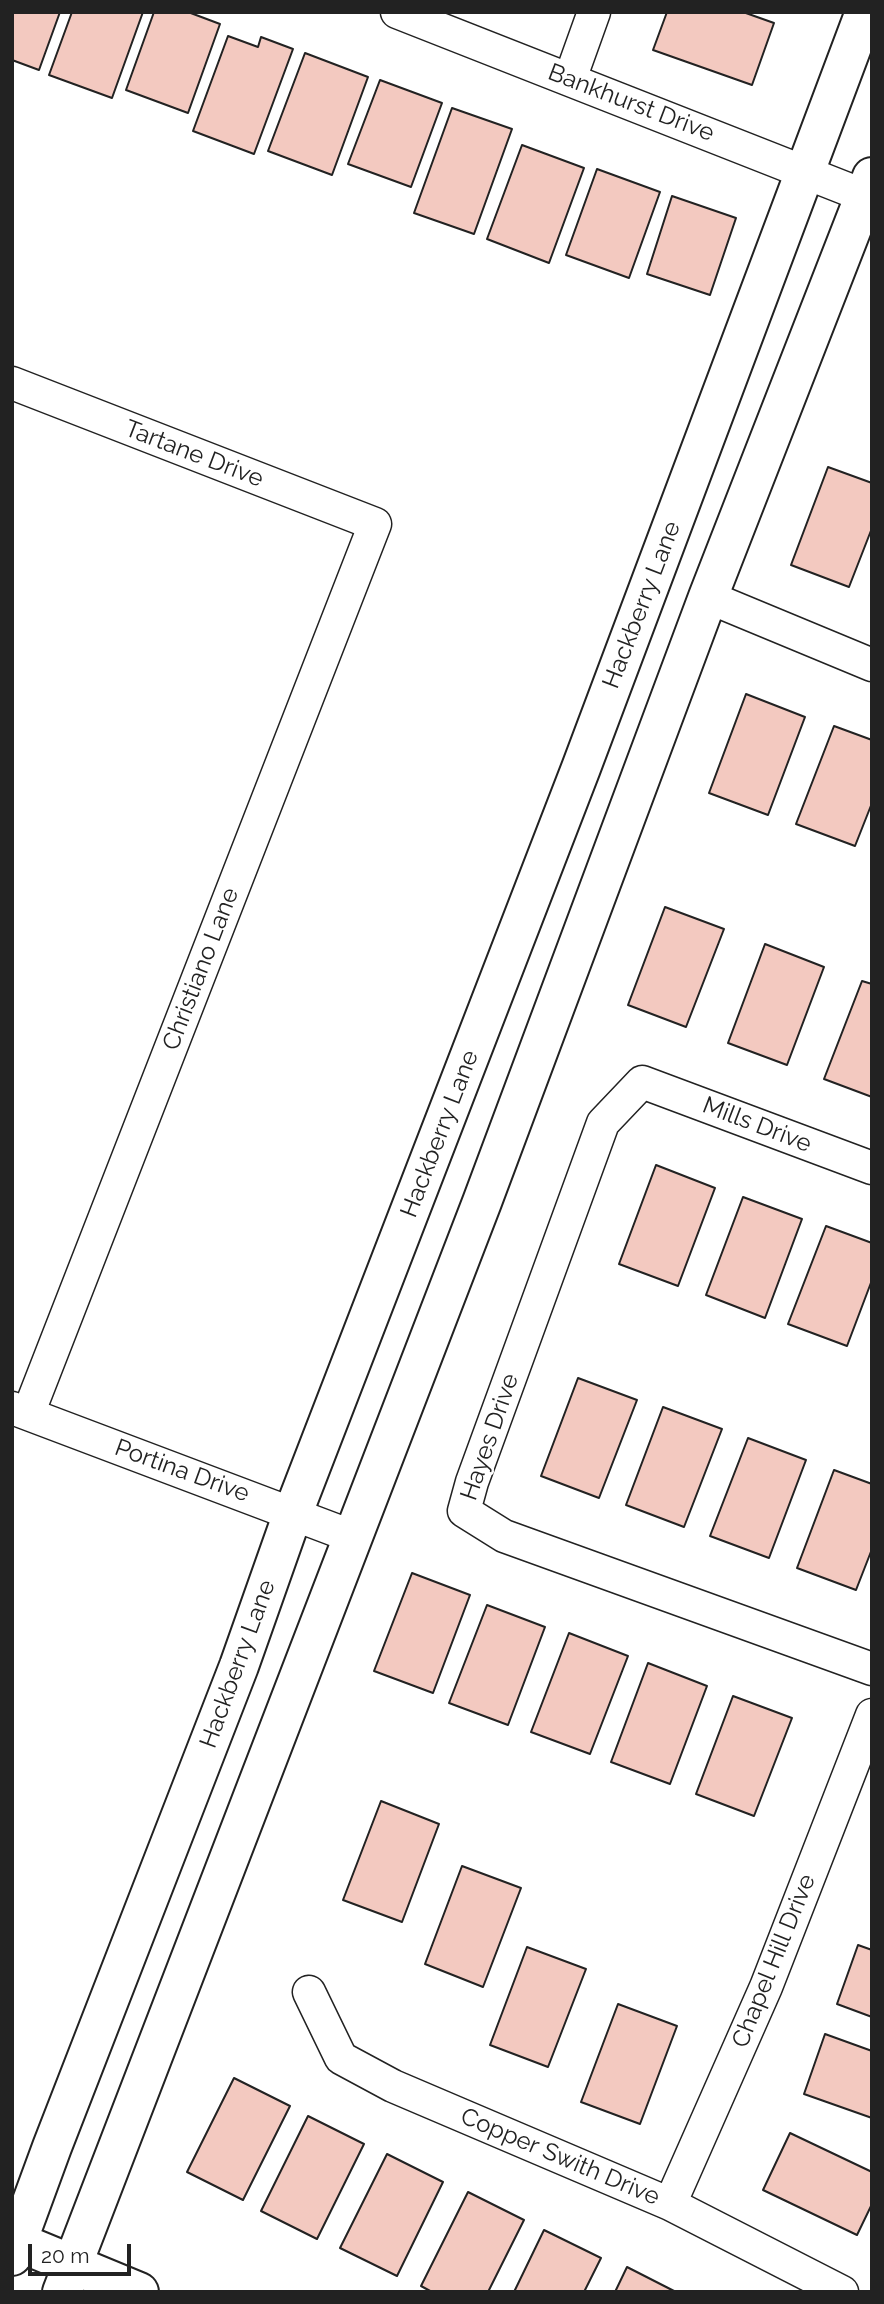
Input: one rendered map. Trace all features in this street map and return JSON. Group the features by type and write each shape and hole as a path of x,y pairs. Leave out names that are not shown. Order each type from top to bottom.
{"street":[{"name":"Bankhurst Drive","path":"397,12 807,172 868,186"},
{"path":"570,79 594,12"},
{"name":"Hackberry Lane","path":"14,2246 239,1666 293,1513 581,768 865,12"},
{"path":"67,2278 482,1202 708,597 868,186"},
{"name":"Tartane Drive","path":"12,383 375,524"},
{"name":"Christiano Lane","path":"20,1411 375,524"},
{"path":"708,597 872,666"},
{"name":"Mills Drive","path":"642,1082 872,1168"},
{"name":"Hayes Drive","path":"642,1082 603,1124 464,1511 504,1536 872,1669"},
{"name":"Portina Drive","path":"20,1411 351,1536"},
{"name":"Chapel Hill Drive","path":"670,2204 766,1987 872,1715"},
{"name":"Copper Swith Drive","path":"309,1992 341,2058 393,2086 670,2204 842,2292"},
{"path":"14,2246 67,2278 139,2292"}],"building":[{"path":"12,12 60,12 39,70 12,60"},
{"path":"72,12 143,12 112,98 49,75"},
{"path":"154,12 188,12 220,24 188,113 126,90"},
{"path":"667,12 743,12 774,23 752,85 653,50"},
{"path":"228,36 258,47 261,37 293,49 254,154 193,131"},
{"path":"305,53 368,77 332,175 268,151"},
{"path":"380,80 442,103 411,187 348,164"},
{"path":"452,108 512,129 474,234 414,213"},
{"path":"522,145 584,168 549,263 487,239"},
{"path":"597,169 660,192 629,278 566,255"},
{"path":"672,196 736,218 710,295 647,274"},
{"path":"828,467 872,483 872,528 849,587 791,565"},
{"path":"746,694 805,717 768,815 709,793"},
{"path":"834,726 872,740 872,803 855,846 796,824"},
{"path":"665,907 724,929 686,1027 628,1005"},
{"path":"765,944 824,967 787,1065 728,1043"},
{"path":"862,981 872,984 872,1097 824,1079"},
{"path":"656,1165 715,1188 678,1286 619,1264"},
{"path":"743,1197 802,1219 765,1318 706,1295"},
{"path":"826,1226 872,1243 872,1280 847,1346 788,1324"},
{"path":"578,1378 637,1400 599,1498 541,1476"},
{"path":"663,1407 722,1429 684,1527 626,1505"},
{"path":"748,1438 806,1460 769,1558 710,1536"},
{"path":"834,1470 872,1484 872,1549 856,1590 797,1568"},
{"path":"412,1573 470,1595 433,1693 374,1671"},
{"path":"487,1605 545,1627 508,1725 449,1703"},
{"path":"569,1633 628,1656 590,1754 531,1732"},
{"path":"648,1663 707,1686 670,1784 611,1762"},
{"path":"733,1696 792,1718 754,1816 696,1794"},
{"path":"381,1801 439,1824 402,1922 343,1900"},
{"path":"462,1866 521,1888 483,1987 425,1964"},
{"path":"858,1945 872,1950 872,2017 837,2004"},
{"path":"527,1947 586,1969 548,2067 490,2045"},
{"path":"618,2004 677,2026 640,2124 581,2102"},
{"path":"825,2034 872,2051 872,2118 804,2094"},
{"path":"234,2078 290,2106 243,2200 187,2172"},
{"path":"308,2116 364,2144 317,2239 261,2211"},
{"path":"790,2133 872,2172 872,2204 857,2235 763,2190"},
{"path":"387,2154 443,2182 397,2276 340,2248"},
{"path":"468,2192 524,2220 488,2292 432,2292 421,2286"},
{"path":"544,2230 601,2258 584,2292 514,2292"},
{"path":"627,2267 676,2292 615,2292"}]}
